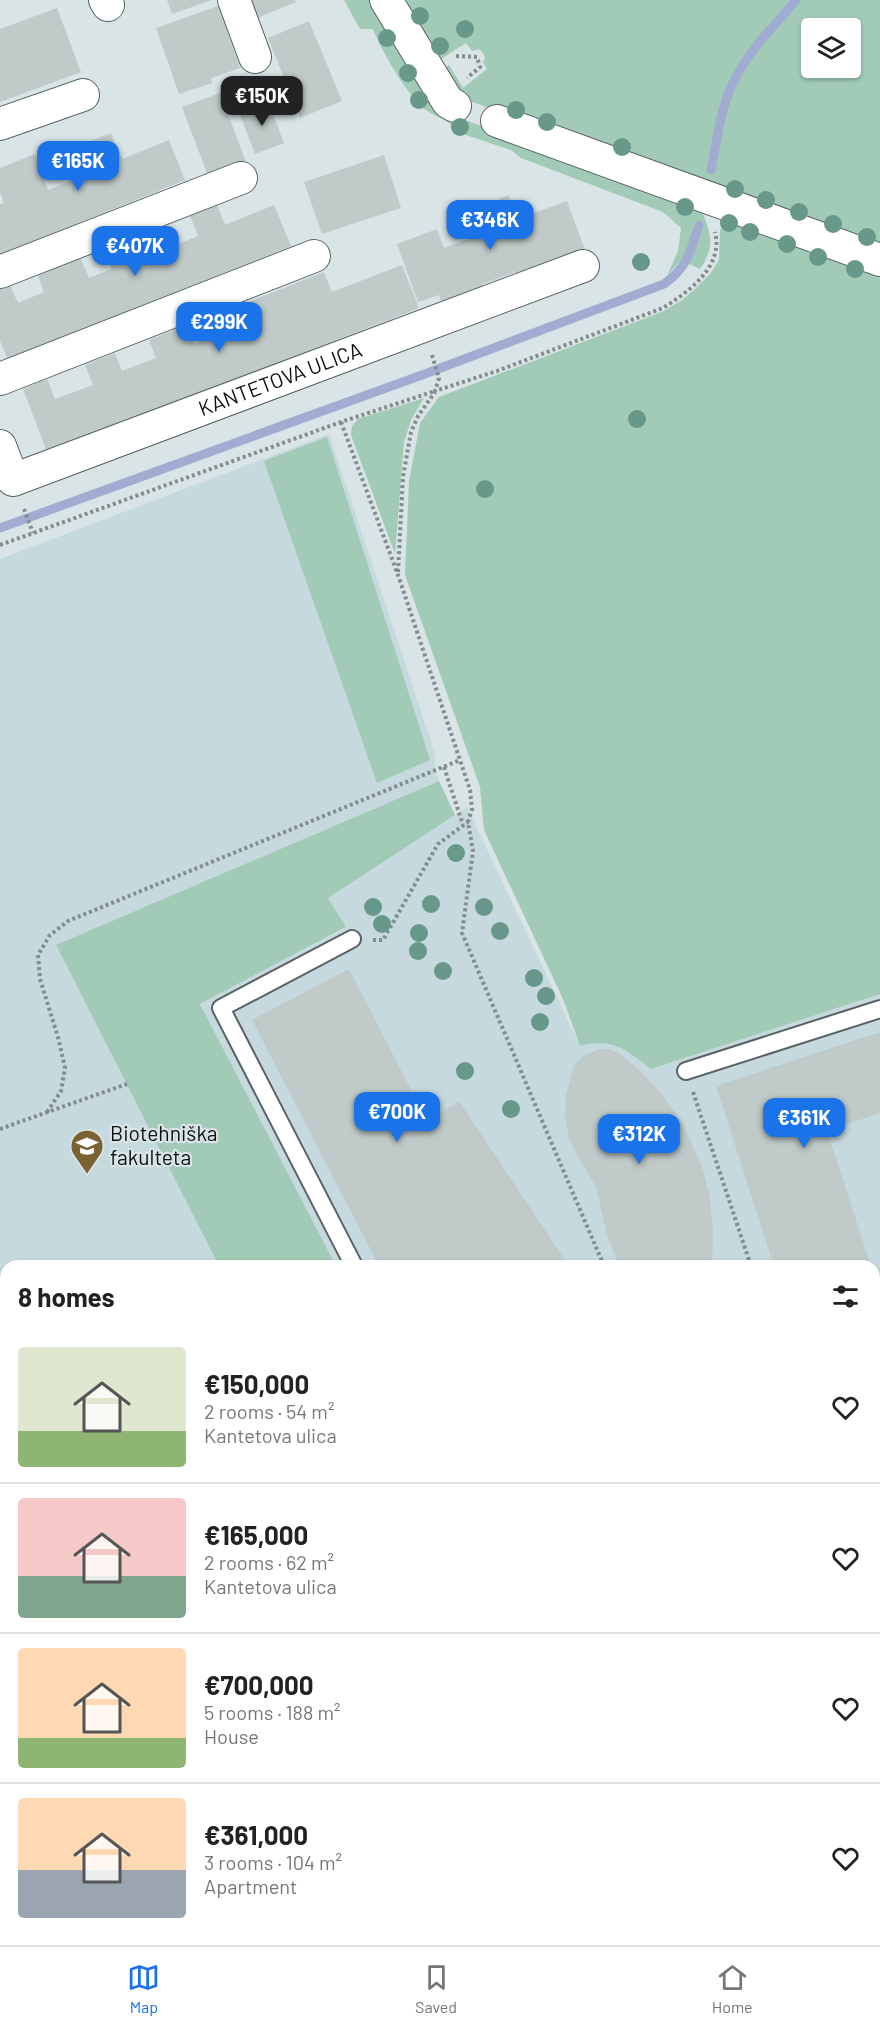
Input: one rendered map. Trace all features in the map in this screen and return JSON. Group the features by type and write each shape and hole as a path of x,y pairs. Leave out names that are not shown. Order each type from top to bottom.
{"street":[{"path":"234,0 255,57"},
{"path":"386,0 448,102 454,106"},
{"path":"0,124 83,95"},
{"path":"497,121 880,260"},
{"path":"0,272 241,178"},
{"path":"0,379 314,256"},
{"name":"KANTETOVA ULICA","path":"0,446 13,480 583,267"}],"lane":[{"path":"351,1260 221,1008 352,939"},
{"path":"686,1071 880,1009"}],"path":[{"path":"0,545 341,422 624,324 663,308 684,294 704,274 715,256 717,238 712,219 716,200"},
{"path":"398,575 404,477 411,432 418,416 435,391 439,378 432,354"},
{"path":"341,422 398,575 460,760 472,809 466,824 438,844 383,940 352,939"},
{"path":"22,504 32,532"},
{"path":"47,1112 61,1091 65,1068 40,979 38,955 50,935 68,921 460,760"},
{"path":"444,767 466,824 473,851 462,933 601,1260"},
{"path":"686,1071 749,1260"},
{"path":"0,1129 127,1084"}],"shaded area":[{"name":"Biotehniška fakulteta","path":"329,434 435,754 435,771 439,781 56,945 216,1260 0,1260 0,559"},
{"path":"467,807 580,1046 596,1042 613,1044 630,1053 651,1069 880,994 880,1260 333,1260 200,1004 346,928 327,898"}],"green space":[{"path":"344,0 375,0 451,115 699,205 710,237 709,252 700,269 681,260 667,276 678,251 681,228 663,212 521,158 511,150 457,132 446,121 423,108 395,71 373,29 360,29"},
{"path":"397,0 880,0 880,250 456,96 440,71 449,65 463,88 487,69 483,62 485,58 483,53 479,49 472,51 466,43 435,63"},
{"path":"725,214 880,270 880,994 651,1069 626,1051 610,1044 580,1046 563,999 484,830 480,787 405,575 409,481 420,423 439,397 664,311 682,300 710,274 719,260 720,231"},
{"path":"424,398 411,420 404,442 395,554 351,435 352,426 358,419"},
{"path":"327,437 430,760 377,783 264,461"},
{"path":"439,781 455,815 328,898 346,927 200,1004 333,1260 216,1260 56,945"}],"building":[{"path":"167,0 212,0 172,14"},
{"path":"250,0 295,0 296,2 257,18"},
{"path":"218,6 240,68 211,78 212,83 179,94 156,28"},
{"path":"57,8 81,72 0,102 0,29"},
{"path":"309,21 342,101 300,118 268,38"},
{"path":"220,93 246,162 208,176 182,107"},
{"path":"268,101 284,143 255,154 239,112"},
{"path":"111,133 122,159 169,140 185,180 44,237 47,248 20,258 16,248 0,254 0,204 4,203 0,192 0,168 35,154 48,190 94,172 83,144"},
{"path":"384,155 401,208 322,234 304,182"},
{"path":"509,195 518,219 567,201 585,250 555,261 519,282 516,272 482,284 485,292 443,307 439,295 418,302 397,244 437,229 444,248 486,233 476,208"},
{"path":"215,200 225,225 274,205 291,246 78,331 9,362 0,341 0,287 9,283 18,303 44,292 38,276 80,257 89,278 112,269 103,247 148,230 158,252 198,236 188,211"},
{"path":"402,265 419,308 47,452 23,389 47,379 55,399 93,385 85,365 115,353 122,371 156,358 149,340 187,325 194,344 235,328 228,310 324,272 332,292"},
{"path":"349,969 427,1121 459,1101 565,1260 376,1260 252,1020"},
{"path":"880,1032 880,1113 827,1131 869,1260 772,1260 716,1086"},
{"path":"601,1049 609,1049 618,1053 636,1067 662,1094 684,1126 702,1167 709,1194 713,1229 712,1260 617,1260 607,1235 596,1187 569,1138 565,1117 566,1095 574,1065 586,1054"}],"waterway":[{"path":"711,170 722,113 729,91 754,49 796,0"},
{"path":"0,528 422,375 664,284 683,265 699,225"}],"place":[{"name":"Biotehniška fakulteta","path":"87,1175"}]}
